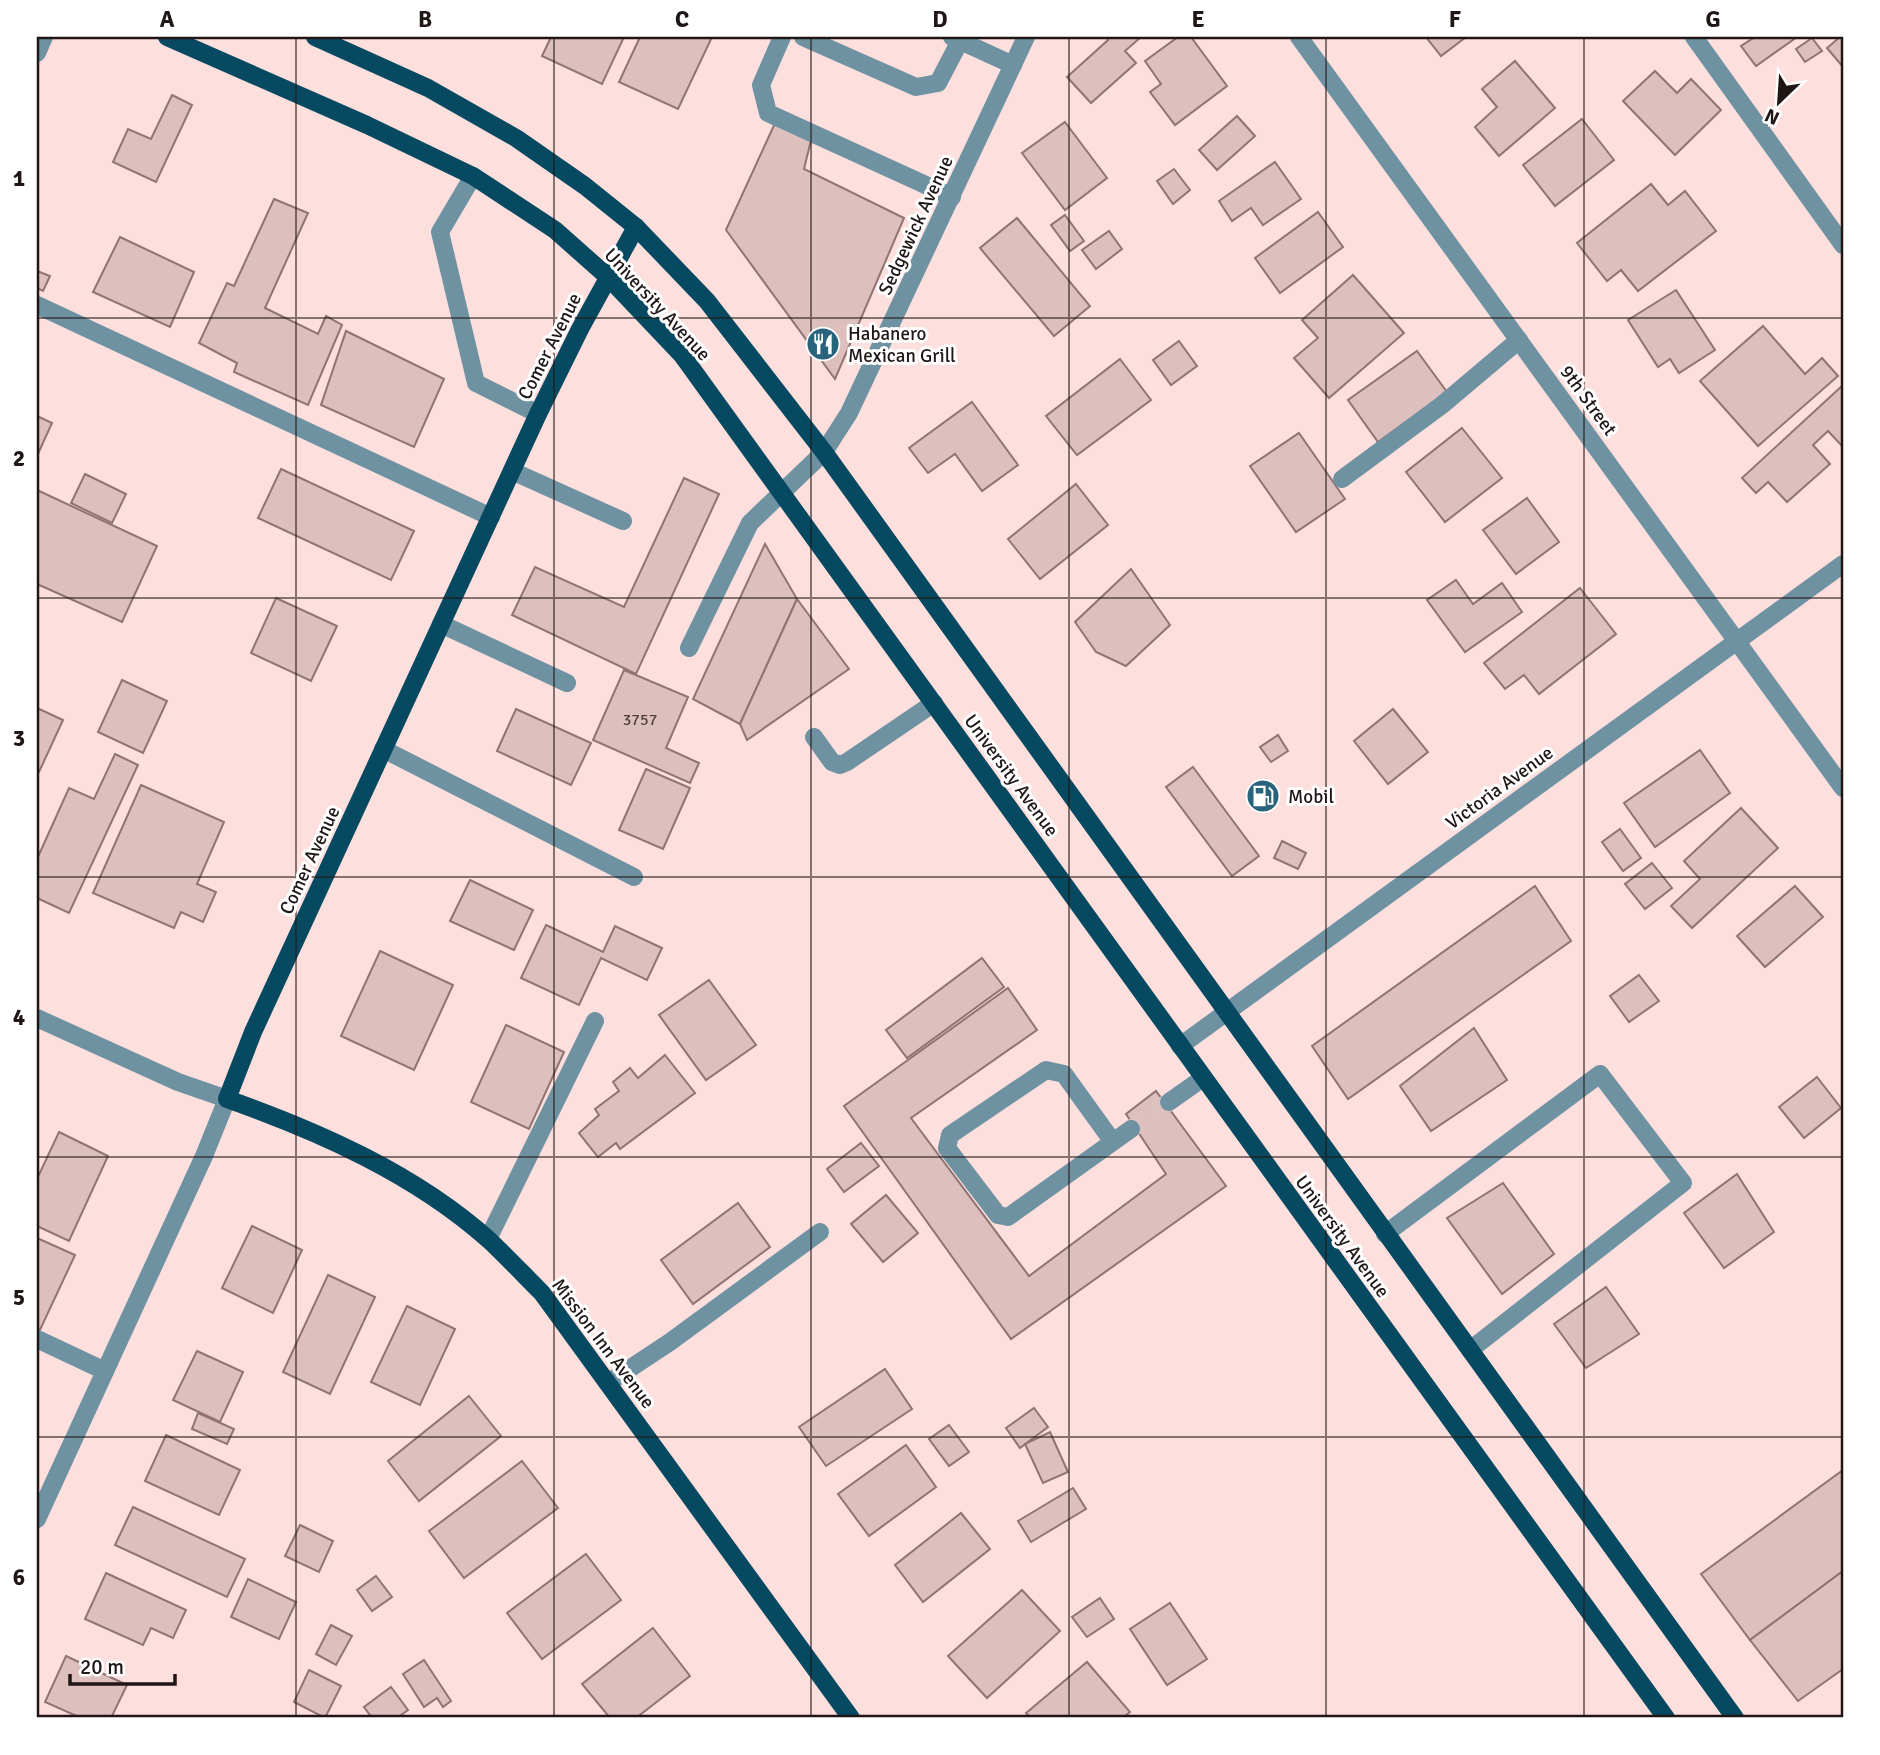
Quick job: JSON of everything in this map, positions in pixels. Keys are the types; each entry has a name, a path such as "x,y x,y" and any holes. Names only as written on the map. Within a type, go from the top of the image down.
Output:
{"main road":[{"name":"University Avenue","path":"167,37 367,125 473,176 555,230 608,277 682,355 1666,1718"},
{"name":"University Avenue","path":"315,37 335,41 428,88 516,138 584,186 635,227 707,301 824,452 1735,1718"},
{"name":"Comer Avenue","path":"227,1098 253,1032 538,414 579,329 635,227"},
{"name":"Mission Inn Avenue","path":"227,1098 274,1115 388,1168 488,1239 542,1293 851,1718"}],"street":[{"path":"37,53 44,37"},
{"path":"782,37 761,85 768,113 952,197"},
{"path":"803,37 916,87 938,83 956,39 1013,65"},
{"name":"Sedgewick Avenue","path":"689,648 750,523 824,452 849,413 1026,37"},
{"name":"9th Street","path":"1299,37 1843,788"},
{"path":"1694,37 1843,245"},
{"path":"473,176 440,232 476,383 538,414"},
{"path":"37,305 491,517"},
{"path":"1342,479 1442,405 1519,340"},
{"path":"512,471 623,521"},
{"name":"Victoria Avenue","path":"1180,1046 1843,564"},
{"path":"441,624 567,683"},
{"path":"814,737 832,762 840,765 934,703"},
{"path":"383,749 634,877"},
{"name":"Mission Inn Avenue","path":"37,1018 178,1082 227,1098"},
{"path":"488,1239 595,1021"},
{"path":"1113,1142 1064,1074 1046,1070 950,1135 947,1148 998,1215 1008,1217 1113,1142 1131,1129"},
{"path":"1385,1234 1600,1074 1683,1183 1469,1350"},
{"path":"1169,1102 1203,1078"},
{"name":"Comer Avenue","path":"37,1519 204,1156 227,1098"},
{"path":"608,1383 670,1342 820,1233"},
{"path":"37,1339 105,1370"}],"building":[{"path":"551,37 624,37 602,84 542,56"},
{"path":"640,37 712,37 678,109 619,82"},
{"path":"1106,37 1141,37 1125,51 1136,63 1091,103 1067,77 1108,40"},
{"path":"1178,37 1191,37 1227,86 1175,125 1150,92 1161,84 1145,61"},
{"path":"1426,37 1466,37 1441,56"},
{"path":"1755,37 1797,37 1756,66 1741,46"},
{"path":"1843,37 1843,67 1827,48"},
{"path":"1812,38 1822,51 1805,62 1796,49"},
{"path":"1515,61 1555,108 1499,156 1475,127 1497,107 1482,89"},
{"path":"1655,71 1677,93 1691,79 1721,110 1675,155 1623,101"},
{"path":"172,95 192,105 156,182 113,162 128,129 151,139"},
{"path":"1237,116 1255,136 1217,170 1199,150"},
{"path":"1582,119 1614,160 1555,206 1523,165"},
{"path":"776,121 812,136 804,169 904,218 835,379 726,230"},
{"path":"1065,122 1107,178 1065,210 1022,153"},
{"path":"1275,162 1301,199 1263,225 1251,208 1232,221 1219,201"},
{"path":"1174,169 1190,190 1173,204 1157,181"},
{"path":"1651,184 1668,205 1685,191 1716,231 1638,291 1621,270 1607,281 1577,243"},
{"path":"274,199 308,213 265,308 318,334 326,316 342,325 308,405 234,372 237,363 199,343 227,283 234,286"},
{"path":"1318,212 1343,247 1280,293 1255,258"},
{"path":"1065,215 1084,241 1070,251 1051,225"},
{"path":"1017,218 1090,306 1054,336 980,248"},
{"path":"1109,231 1122,249 1096,269 1082,250"},
{"path":"120,237 194,272 170,327 93,292"},
{"path":"37,271 50,276 43,291 37,288"},
{"path":"1353,275 1404,333 1329,398 1294,358 1318,338 1302,320"},
{"path":"1676,290 1715,350 1679,373 1670,359 1658,367 1628,320"},
{"path":"1763,326 1805,374 1822,358 1838,376 1758,446 1700,381"},
{"path":"346,331 444,379 414,447 321,405"},
{"path":"1179,341 1197,366 1171,385 1153,360"},
{"path":"1417,351 1447,392 1378,442 1348,400"},
{"path":"1120,359 1151,400 1077,455 1046,416"},
{"path":"1843,385 1843,447 1828,431 1813,445 1830,464 1787,502 1768,482 1756,493 1742,478"},
{"path":"972,402 1018,465 982,491 955,454 928,473 909,448"},
{"path":"37,416 52,423 37,456"},
{"path":"1462,428 1502,478 1445,522 1406,472"},
{"path":"1299,433 1345,499 1296,532 1250,466"},
{"path":"281,469 414,531 391,580 258,518"},
{"path":"85,474 126,494 112,523 71,503"},
{"path":"684,478 719,494 636,674 512,615 535,567 624,607"},
{"path":"1076,484 1108,525 1040,579 1008,539"},
{"path":"37,490 157,546 122,622 37,584"},
{"path":"1527,498 1559,542 1516,574 1483,530"},
{"path":"765,544 797,599 740,724 693,699"},
{"path":"1131,569 1170,625 1126,666 1096,652 1075,622"},
{"path":"1456,580 1473,604 1502,583 1522,612 1465,652 1427,600"},
{"path":"1580,588 1616,634 1539,694 1524,675 1505,689 1484,663"},
{"path":"276,598 337,626 311,681 251,653"},
{"path":"797,599 849,669 747,740 740,724"},
{"path":"624,670 688,697 666,748 699,763 690,783 593,740"},
{"path":"122,680 167,701 143,753 98,732"},
{"path":"37,708 63,720 39,772 37,771"},
{"path":"516,709 591,743 571,785 497,751"},
{"path":"1393,709 1428,752 1388,784 1354,741"},
{"path":"1278,735 1288,751 1271,762 1260,747"},
{"path":"1700,750 1730,793 1655,847 1624,803"},
{"path":"115,754 138,765 69,913 37,898 37,859 69,788 94,799"},
{"path":"1193,767 1259,856 1232,876 1166,787"},
{"path":"646,769 690,788 663,849 619,830"},
{"path":"141,785 224,822 197,884 216,892 203,922 181,912 174,928 93,893"},
{"path":"1741,808 1778,848 1692,928 1671,906 1700,879 1684,861"},
{"path":"1620,829 1641,858 1623,871 1602,842"},
{"path":"1282,841 1306,853 1298,869 1274,858"},
{"path":"1652,863 1672,888 1645,909 1625,884"},
{"path":"470,880 533,910 514,950 450,921"},
{"path":"1535,886 1571,941 1348,1099 1312,1046"},
{"path":"1795,886 1823,917 1765,967 1737,936"},
{"path":"546,925 603,952 615,926 662,948 647,980 601,958 579,1005 521,978"},
{"path":"380,951 453,985 414,1070 341,1036"},
{"path":"982,958 1004,987 907,1058 886,1030"},
{"path":"1639,975 1659,1001 1629,1022 1610,996"},
{"path":"709,980 756,1045 706,1080 659,1015"},
{"path":"1008,988 1037,1030 911,1118 1029,1276 1166,1174 1126,1114 1156,1091 1226,1186 1011,1339 844,1106"},
{"path":"506,1025 564,1052 529,1129 471,1102"},
{"path":"1474,1028 1507,1080 1431,1131 1400,1086"},
{"path":"665,1055 695,1093 620,1149 616,1143 598,1157 579,1133 599,1115 595,1109 619,1091 613,1082 630,1068 638,1078"},
{"path":"1817,1077 1841,1108 1804,1138 1779,1107"},
{"path":"59,1132 108,1156 69,1241 37,1226 37,1179"},
{"path":"861,1143 879,1166 844,1192 827,1169"},
{"path":"1737,1174 1774,1232 1724,1268 1684,1213"},
{"path":"1503,1183 1554,1254 1502,1294 1447,1218"},
{"path":"886,1195 918,1233 883,1262 851,1224"},
{"path":"738,1203 770,1247 693,1304 661,1260"},
{"path":"252,1226 302,1250 273,1313 222,1288"},
{"path":"37,1238 75,1255 39,1332 37,1331"},
{"path":"328,1275 375,1297 330,1394 283,1372"},
{"path":"1606,1287 1639,1334 1586,1368 1554,1324"},
{"path":"407,1306 455,1329 420,1405 371,1382"},
{"path":"197,1351 243,1372 220,1422 173,1400"},
{"path":"885,1369 912,1409 826,1466 799,1427"},
{"path":"469,1396 501,1436 419,1501 388,1461"},
{"path":"1034,1408 1048,1427 1020,1448 1006,1428"},
{"path":"198,1413 234,1429 227,1444 192,1429"},
{"path":"949,1425 969,1452 949,1466 929,1439"},
{"path":"1050,1432 1068,1472 1043,1483 1025,1444"},
{"path":"166,1435 240,1470 219,1515 145,1481"},
{"path":"906,1445 936,1487 869,1536 838,1494"},
{"path":"522,1461 558,1508 464,1578 429,1531"},
{"path":"1843,1470 1843,1571 1750,1640 1701,1574"},
{"path":"1073,1488 1086,1509 1031,1542 1018,1521"},
{"path":"133,1507 245,1559 227,1597 115,1545"},
{"path":"961,1513 990,1549 923,1602 895,1565"},
{"path":"300,1525 333,1541 319,1572 285,1556"},
{"path":"586,1554 621,1600 542,1659 507,1613"},
{"path":"1843,1571 1843,1669 1798,1701 1750,1640"},
{"path":"106,1573 186,1610 173,1638 151,1628 143,1645 85,1619"},
{"path":"376,1576 392,1597 372,1611 357,1590"},
{"path":"248,1579 296,1602 279,1639 231,1617"},
{"path":"1022,1590 1060,1631 987,1698 948,1656"},
{"path":"1100,1598 1114,1619 1087,1637 1072,1617"},
{"path":"1170,1603 1207,1659 1167,1685 1130,1629"},
{"path":"331,1625 352,1636 336,1665 316,1654"},
{"path":"653,1628 690,1676 636,1718 610,1718 582,1684"},
{"path":"66,1656 127,1685 111,1718 81,1718 45,1702"},
{"path":"424,1660 451,1701 443,1707 437,1698 424,1707 403,1674"},
{"path":"1087,1662 1130,1712 1122,1718 1031,1718 1026,1713"},
{"path":"309,1670 341,1686 325,1718 294,1702"},
{"path":"391,1687 408,1710 397,1718 372,1718 364,1707"}],"tunnel":[{"path":"1131,1129 1169,1102"}],"place":[{"name":"Habanero Mexican Grill","path":"823,344"},
{"name":"Mobil","path":"1263,796"}]}
